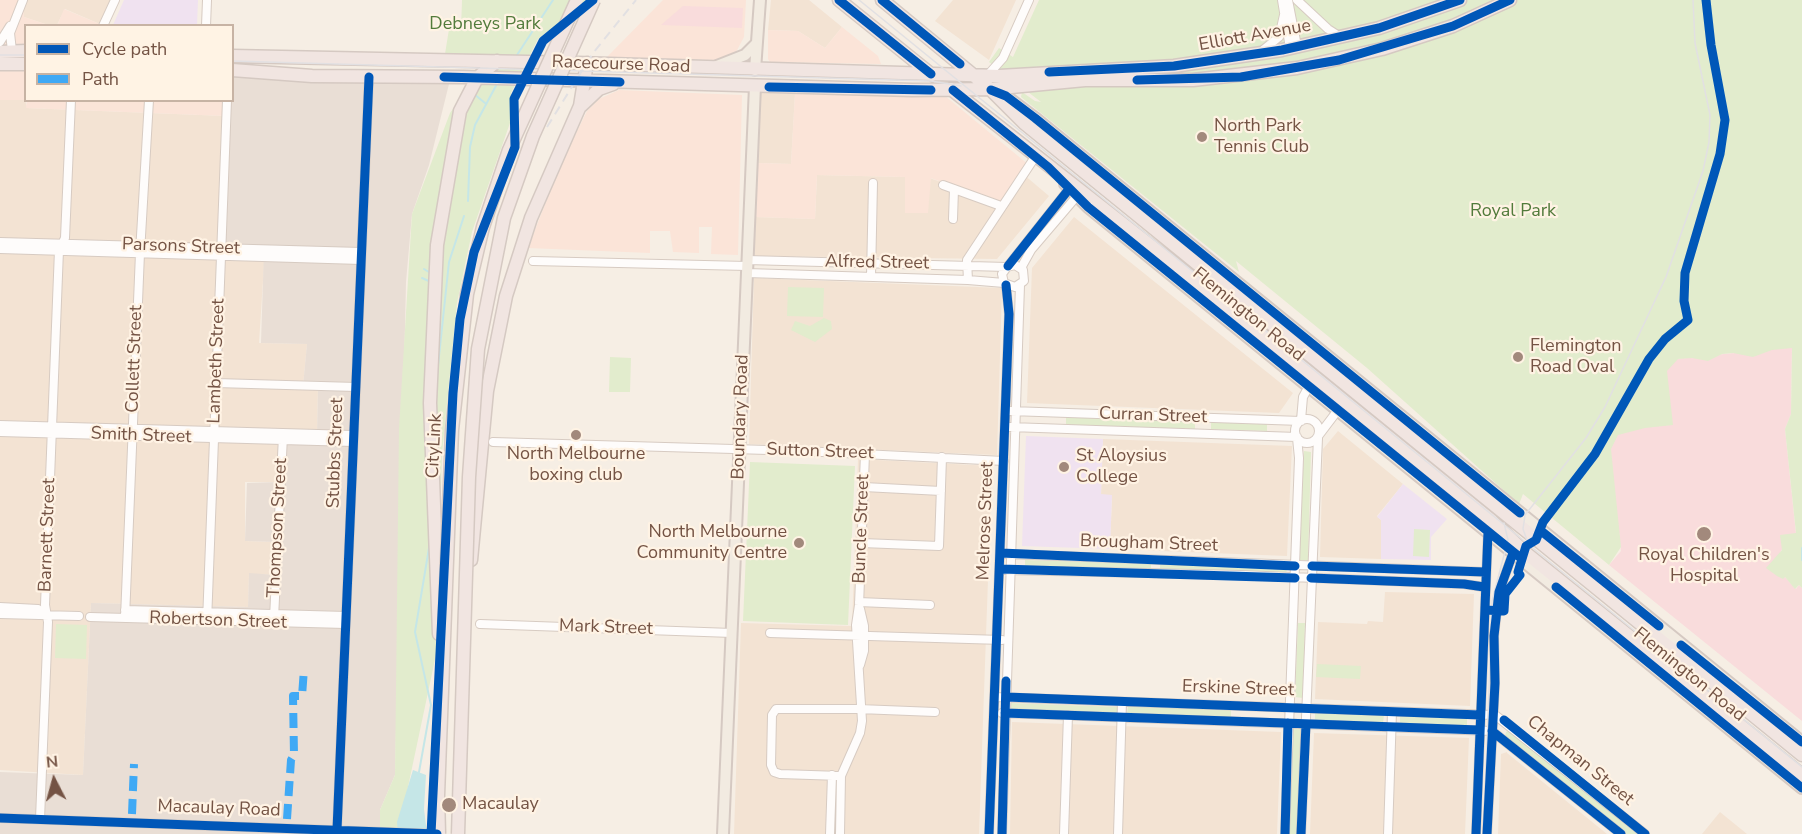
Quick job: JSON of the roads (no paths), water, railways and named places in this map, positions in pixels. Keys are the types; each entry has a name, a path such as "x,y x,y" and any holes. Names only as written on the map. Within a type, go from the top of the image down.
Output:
{"highway":[{"name":"CityLink","path":"438,834 455,387 467,294 483,227 509,150 577,0"},
{"name":"CityLink","path":"458,834 474,390 489,284 504,218 533,135 594,0"},
{"name":"Flemington Road","path":"882,0 986,83 1024,123 1360,396 1674,645 1704,675 1802,755"},
{"name":"Elliott Avenue","path":"986,83 1127,70 1294,48 1411,20 1461,0"},
{"name":"Elliott Avenue","path":"986,83 1209,79 1297,68 1382,49 1453,26 1510,0"},
{"name":"Flemington Road","path":"842,1 1035,157 1088,194 1203,293 1311,381 1352,407 1487,517 1514,548 1732,724 1802,775"},
{"path":"1294,48 1297,68"},
{"path":"6,51 24,51"},
{"name":"Racecourse Road","path":"234,56 587,63 708,69 931,74 986,83"},
{"name":"Stubbs Street","path":"369,77 372,58"},
{"path":"442,691 434,523 431,343 436,245 462,96 497,61"},
{"path":"464,631 482,438 497,334 521,244 579,109 587,63"},
{"path":"0,64 24,64"},
{"name":"Racecourse Road","path":"234,70 369,77 953,90 986,83"},
{"name":"Boundary Road","path":"755,70 755,86"},
{"path":"444,77 455,83 462,96"},
{"path":"579,109 599,89 620,82"},
{"path":"1311,381 1318,362"},
{"path":"1352,407 1360,396"},
{"path":"1506,513 1514,528 1514,548"},
{"path":"1659,664 1674,645"}],"main road":[{"name":"Boundary Road","path":"755,70 760,0"},
{"path":"708,69 736,59 757,43"},
{"name":"Flemington Road","path":"986,83 1035,118 1345,370 1674,645 1702,662 1802,742"},
{"name":"Boundary Road","path":"723,834 755,86"},
{"name":"Flemington Road","path":"1048,167 1073,192 1203,293"},
{"path":"1318,362 1345,370 1355,382 1360,396"},
{"name":"Flemington Road","path":"1311,381 1338,410 1488,532 1514,548"},
{"path":"1487,517 1488,532"},
{"path":"1702,662 1704,675"},
{"name":"Flemington Road","path":"1732,724 1802,788"}],"street":[{"path":"6,51 13,23 23,0"},
{"path":"104,24 115,0"},
{"path":"206,24 207,0"},
{"path":"986,83 1014,36 1029,0"},
{"path":"1281,0 1290,43 1294,48"},
{"path":"1288,0 1296,41 1294,48"},
{"path":"1297,0 1328,30 1344,37"},
{"path":"1235,57 1259,52 1274,43 1282,30 1284,15"},
{"path":"0,42 13,23"},
{"name":"Stubbs Street","path":"337,830 369,77"},
{"name":"Barnett Street","path":"40,819 48,622 45,615 52,430 71,102"},
{"name":"Collett Street","path":"125,614 149,102"},
{"name":"Lambeth Street","path":"207,622 226,102"},
{"path":"968,280 968,260 1035,157"},
{"path":"871,277 873,183"},
{"path":"943,185 1001,206"},
{"path":"953,219 954,189"},
{"path":"1020,268 1024,278 1020,285 1015,287 1005,284 1002,274 1073,192"},
{"path":"1020,268 1038,235"},
{"name":"Parsons Street","path":"0,242 61,247 361,256"},
{"name":"Parsons Street","path":"0,249 61,247"},
{"name":"Alfred Street","path":"533,261 747,266 871,263 1008,267"},
{"name":"Alfred Street","path":"747,266 871,277 968,280 1005,284"},
{"path":"1008,267 1020,268"},
{"name":"Melrose Street","path":"1005,284 1014,314"},
{"name":"Melrose Street","path":"1002,834 1007,640 1005,554 1009,427 1014,314 1020,285"},
{"path":"1301,421 1303,397 1311,381"},
{"path":"216,383 356,387"},
{"path":"1297,438 1307,444 1318,437 1338,410"},
{"name":"Curran Street","path":"1010,411 1301,421"},
{"path":"1285,834 1299,458 1295,427 1307,419 1315,422 1319,427 1301,834"},
{"name":"Smith Street","path":"0,425 52,430"},
{"name":"Melrose Street","path":"1007,509 1004,461 1009,427"},
{"name":"Curran Street","path":"1009,427 1297,438"},
{"name":"Smith Street","path":"0,432 52,430 353,439"},
{"name":"Thompson Street","path":"274,618 283,437"},
{"name":"Sutton Street","path":"493,442 865,454 1004,461"},
{"name":"Buncle Street","path":"840,834 841,776 860,733 862,721 859,709 859,603 865,454"},
{"path":"862,543 939,546 942,458"},
{"path":"864,488 941,491"},
{"path":"1476,834 1484,587 1488,532"},
{"path":"1487,834 1498,598 1514,548"},
{"name":"Brougham Street","path":"1005,554 1485,572"},
{"path":"1155,561 1155,573"},
{"path":"1326,567 1326,579"},
{"name":"Melrose Street","path":"989,834 998,640 1005,570"},
{"name":"Brougham Street","path":"1005,570 1311,578 1448,583 1484,587"},
{"path":"1448,572 1448,583"},
{"path":"859,603 930,605"},
{"path":"0,608 38,609 45,615"},
{"name":"Robertson Street","path":"90,617 207,612 274,618 346,620"},
{"path":"0,614 79,616"},
{"name":"Robertson Street","path":"125,614 207,622 274,618"},
{"path":"1292,618 1309,619"},
{"name":"Mark Street","path":"480,624 732,633"},
{"path":"770,633 1007,640"},
{"name":"Erskine Street","path":"995,697 1494,715"},
{"path":"1118,834 1122,702"},
{"path":"1236,705 1236,721"},
{"path":"841,776 774,772 771,765 772,715 776,710 859,709 935,712"},
{"path":"1388,834 1392,711"},
{"name":"Erskine Street","path":"994,712 1492,731"},
{"name":"Chapman Street","path":"1494,715 1500,717 1645,834"},
{"path":"1064,834 1068,716"},
{"name":"Chapman Street","path":"1492,731 1621,834"},
{"path":"991,759 1004,759"},
{"path":"830,834 832,775"},
{"path":"1573,795 1582,783"},
{"path":"990,796 1003,796"},
{"name":"Macaulay Road","path":"0,818 438,834"},
{"path":"201,825 201,834"}],"water":[{"path":"413,770 426,775 424,809 427,834 398,834 397,822"}],"waterway":[{"path":"515,58 553,0"},
{"path":"468,201 470,147 475,125 498,82"},
{"path":"474,94 485,103"},
{"path":"437,375 449,262 464,216"},
{"path":"424,269 432,274"},
{"path":"422,278 431,282"},
{"path":"419,772 431,705 415,632 430,542"},
{"path":"1802,548 1802,560"}],"tram line":[{"path":"859,0 1802,767"},
{"path":"1528,543 1523,529 1525,515 1586,438 1605,407 1666,277 1703,171 1709,142 1710,115 1695,43 1693,0"},
{"path":"0,55 24,55"},
{"path":"234,61 931,81 961,86"},
{"path":"1484,834 1492,601 1508,540 1504,523"}],"railway":[{"path":"547,127 593,53 636,0"}],"place":[{"name":"North Park Tennis Club","path":"1202,137"},
{"name":"Flemington Road Oval","path":"1518,357"},
{"name":"North Melbourne boxing club","path":"576,435"},
{"name":"St Aloysius College","path":"1064,467"},
{"name":"Royal Children's Hospital","path":"1704,534"},
{"name":"North Melbourne Community Centre","path":"799,543"},
{"name":"Macaulay","path":"449,805"}],"park label":[{"name":"Debneys Park","path":"485,25"},
{"name":"Royal Park","path":"1513,212"}]}
